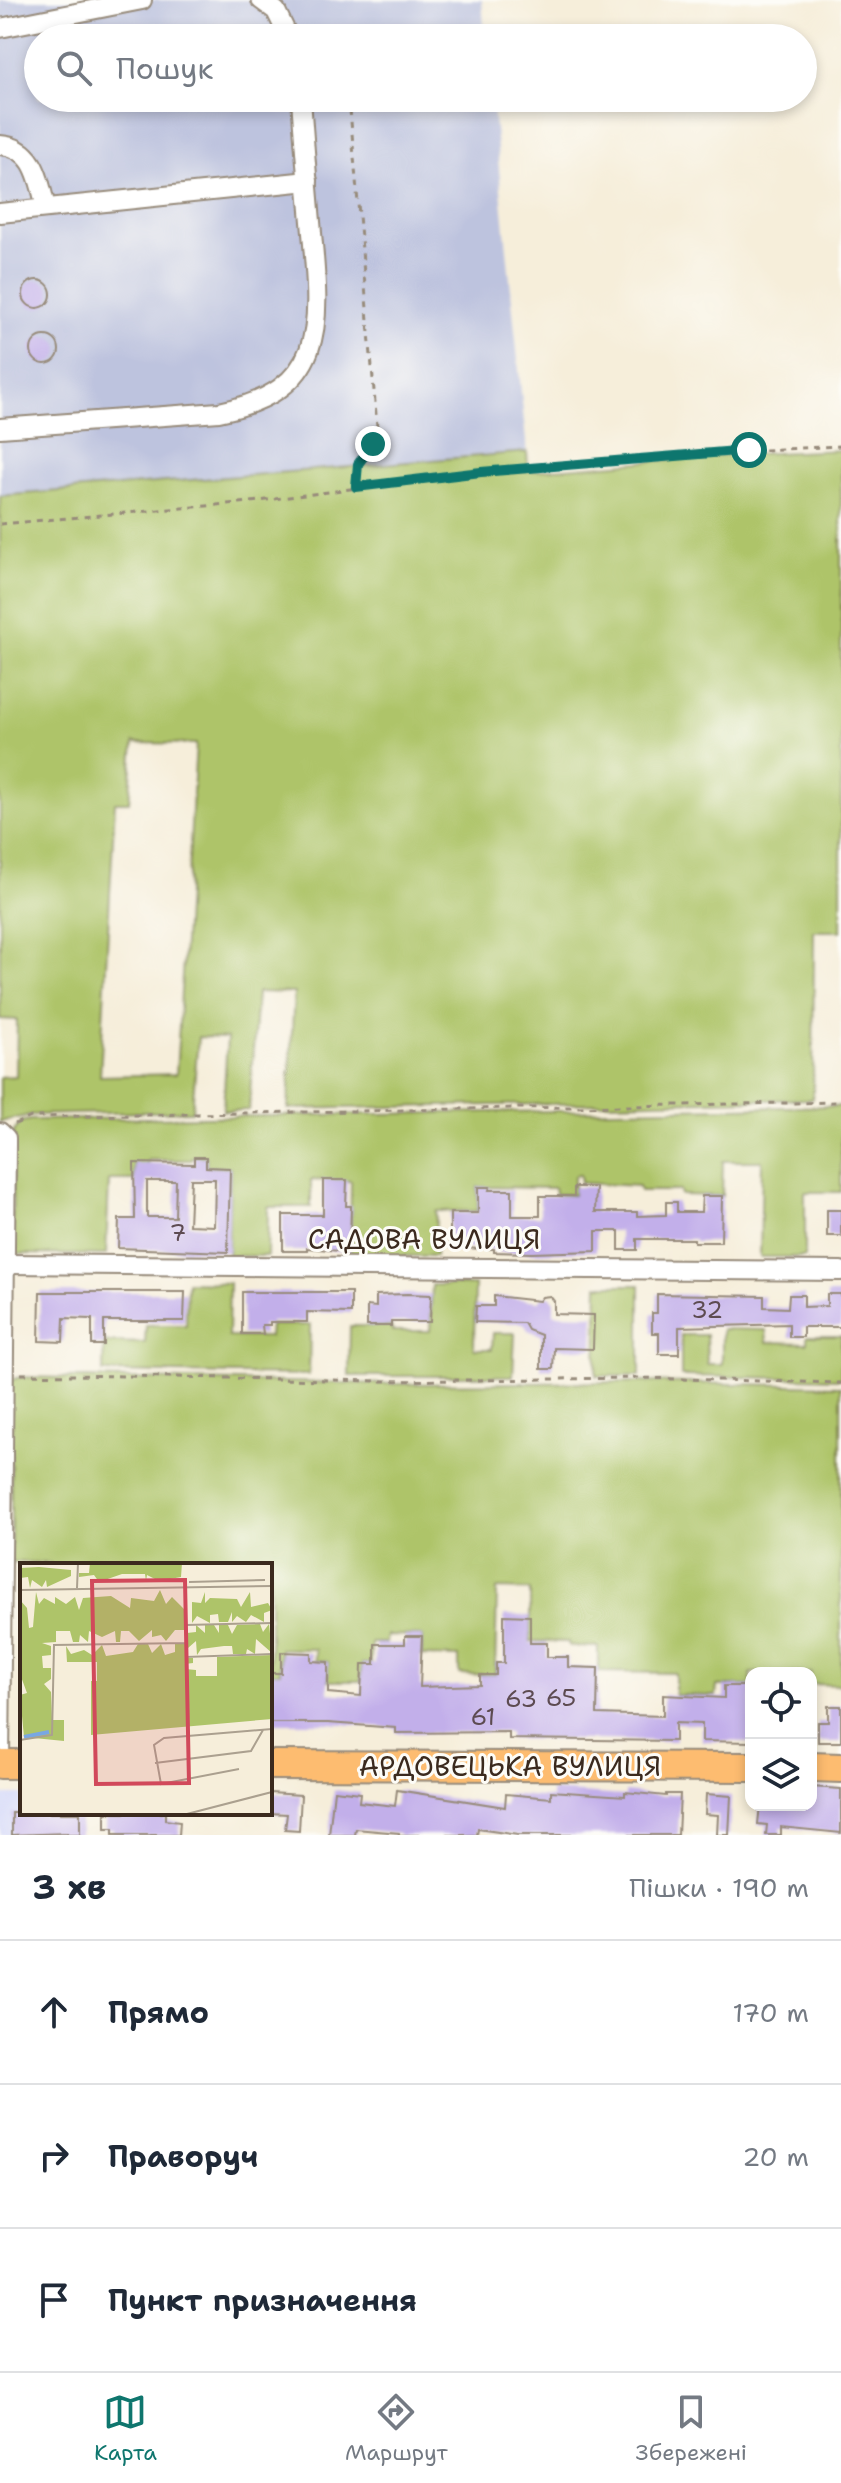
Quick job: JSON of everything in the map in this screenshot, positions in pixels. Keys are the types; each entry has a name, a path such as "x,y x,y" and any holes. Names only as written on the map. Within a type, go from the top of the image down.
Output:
{"highway":[{"name":"АРДОВЕЦЬКА ВУЛИЦЯ","path":"272,1765 745,1767"},
{"path":"817,1767 841,1768"}],"street":[{"path":"0,28 142,0"},
{"path":"261,0 276,11 282,24"},
{"path":"0,428 219,412 241,407 278,389 304,363 317,323 318,302 302,112"},
{"path":"0,145 22,150 31,161 38,174 46,208"},
{"path":"0,213 308,181"},
{"path":"0,1764 1,1427 6,1264 6,1144 2,1133"},
{"name":"САДОВА ВУЛИЦЯ","path":"6,1264 841,1271"}],"path":[{"path":"350,112 377,426 373,444 358,464 356,487"},
{"path":"0,524 251,502 528,468 841,446"},
{"path":"2,1133 31,1117 841,1102"},
{"path":"3,1374 381,1381 638,1378 841,1383"}],"shaded area":[{"path":"0,0 482,0 484,24 24,24 24,112 493,112 527,452 0,496"},
{"path":"0,1795 20,1795 20,1815 39,1815 39,1835 0,1835"}],"green space":[{"path":"841,450 841,931 814,931 813,1099 288,1109 294,993 257,992 249,1110 223,1111 227,1038 198,1037 192,1111 30,1115 0,1122 0,1077 16,1076 17,1020 0,1019 0,496 527,452 528,468 481,472 481,475 727,455","holes":["134,743 196,744 176,1074 100,1076 115,802 129,802"]},
{"path":"841,1106 841,1192 805,1192 805,1257 760,1257 762,1161 723,1161 722,1196 681,1195 680,1191 640,1191 639,1186 581,1183 580,1175 574,1176 574,1195 555,1194 554,1188 478,1187 478,1211 436,1211 435,1256 350,1256 351,1181 311,1180 311,1207 268,1207 267,1256 228,1256 230,1168 206,1167 206,1157 148,1160 147,1164 134,1164 134,1180 109,1180 106,1255 12,1254 13,1133 21,1122 30,1120"},
{"path":"187,1282 229,1283 228,1337 269,1337 270,1325 310,1325 309,1375 103,1372 104,1342 145,1343 146,1325 186,1325"},
{"path":"432,1285 475,1285 474,1349 492,1349 493,1333 515,1333 513,1376 349,1376 350,1326 391,1326 392,1331 430,1331"},
{"path":"598,1285 640,1285 640,1376 596,1376"},
{"path":"722,1329 766,1330 767,1342 807,1343 807,1336 841,1336 841,1379 681,1376 681,1335 706,1335 707,1364 722,1364"},
{"path":"20,1377 395,1384 640,1382 841,1386 841,1685 817,1684 817,1667 745,1667 745,1686 717,1686 716,1696 675,1695 675,1673 598,1672 598,1647 530,1641 530,1590 497,1589 495,1675 459,1674 459,1657 422,1656 422,1636 387,1635 386,1643 371,1643 371,1664 362,1664 361,1681 328,1681 328,1662 315,1661 315,1649 280,1649 280,1673 272,1673 272,1563 11,1562 11,1380"}],"building":[{"path":"37,280 47,284 51,294 47,304 37,308 27,304 23,294 27,284"},
{"path":"45,336 55,340 59,350 55,360 45,364 35,360 31,350 35,340"},
{"path":"194,1157 206,1157 206,1167 230,1168 228,1252 118,1248 119,1219 135,1219 134,1163 194,1164","holes":["191,1179 215,1179 214,1226 189,1225","147,1181 176,1181 175,1217 147,1217"]},
{"path":"323,1180 347,1180 346,1206 351,1206 350,1252 307,1248 307,1251 283,1251 283,1215 323,1215"},
{"path":"478,1187 512,1190 512,1216 540,1216 540,1196 574,1196 574,1187 596,1187 595,1212 637,1212 637,1216 666,1215 666,1202 677,1202 677,1212 701,1212 702,1196 722,1196 721,1242 637,1239 637,1250 619,1250 619,1231 596,1231 596,1251 532,1253 450,1248 450,1213 478,1213"},
{"path":"827,1210 841,1210 841,1236 827,1236"},
{"path":"40,1292 185,1292 184,1321 104,1321 104,1345 92,1345 92,1319 64,1318 63,1342 39,1341"},
{"path":"242,1292 351,1292 351,1313 307,1312 307,1322 270,1322 270,1325 262,1325 263,1334 242,1334"},
{"path":"657,1294 764,1296 764,1307 788,1308 789,1295 804,1295 804,1307 827,1306 827,1294 841,1294 841,1327 803,1327 803,1337 789,1337 789,1324 679,1327 679,1354 659,1354 659,1333 652,1333 652,1313 657,1313"},
{"path":"376,1295 431,1295 430,1322 391,1322 391,1326 367,1326 367,1306 376,1307"},
{"path":"494,1296 539,1301 542,1297 550,1296 554,1301 554,1314 594,1315 593,1349 554,1348 553,1369 541,1369 541,1335 528,1330 524,1323 475,1322 476,1306 494,1306"},
{"path":"504,1615 530,1616 530,1643 547,1643 547,1657 568,1657 568,1667 598,1668 597,1714 663,1716 663,1695 724,1698 724,1686 745,1686 745,1742 702,1741 702,1724 675,1723 675,1741 509,1739 509,1732 396,1733 396,1728 272,1723 272,1673 281,1673 281,1652 311,1653 311,1661 328,1662 328,1693 361,1696 362,1664 375,1664 375,1644 405,1644 405,1636 422,1636 420,1687 480,1685 480,1675 496,1675 496,1663 504,1663"},
{"path":"828,1706 841,1706 841,1742 818,1742 818,1722 828,1722"},
{"path":"817,1787 841,1789 841,1833 781,1827 781,1835 766,1835 767,1825 758,1824 759,1811 817,1811"},
{"path":"334,1790 360,1793 359,1802 395,1806 397,1790 505,1807 506,1794 551,1798 551,1791 625,1796 625,1792 666,1796 680,1794 678,1835 518,1835 478,1829 477,1835 399,1835 356,1829 355,1835 329,1835"},
{"path":"272,1793 301,1795 299,1831 285,1830 287,1814 272,1813"},
{"path":"706,1794 731,1796 729,1835 717,1835 718,1815 705,1814"},
{"path":"12,1813 80,1815 80,1835 12,1835"},
{"path":"105,1815 165,1815 165,1820 180,1822 179,1835 113,1835 113,1829 105,1829"}],"route":[{"path":"373,444 358,464 356,487 481,472 749,450"}]}
